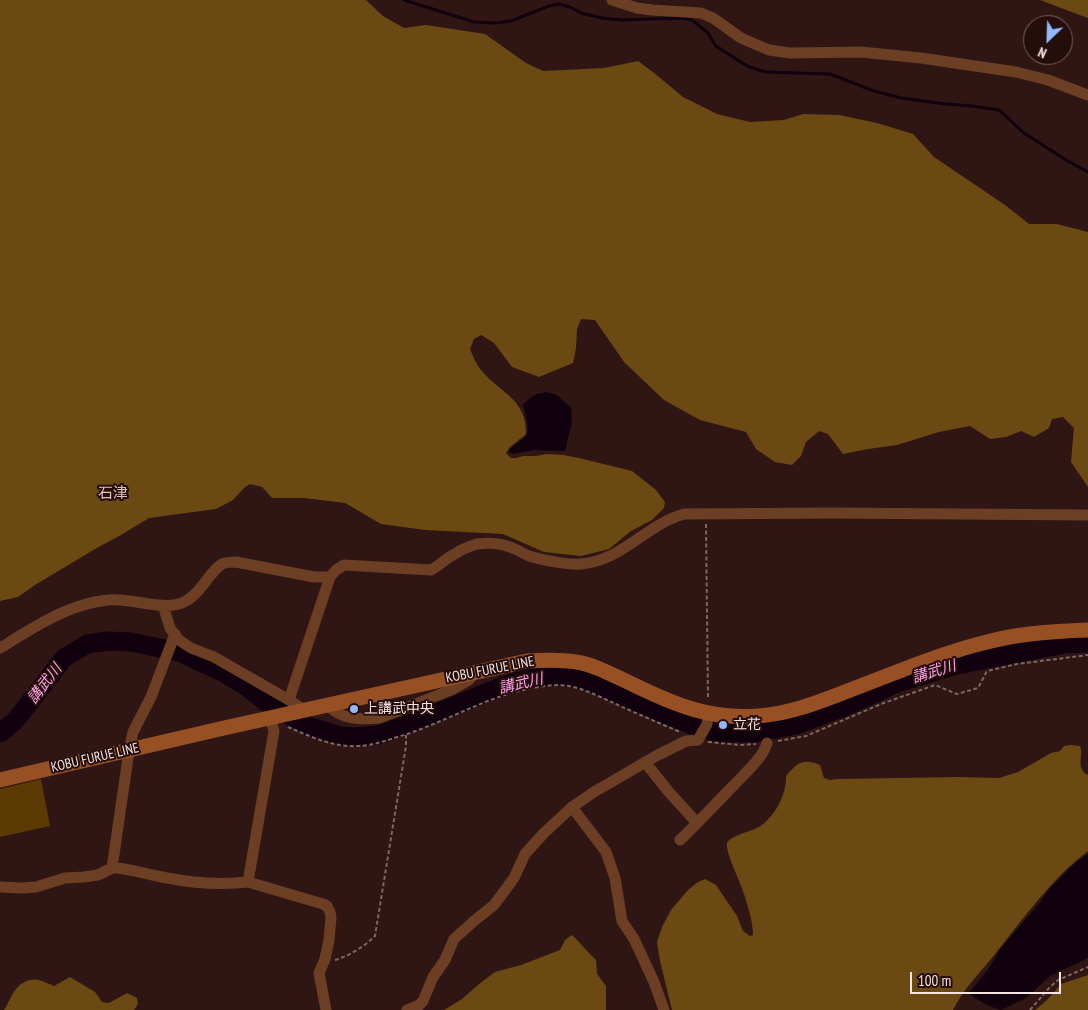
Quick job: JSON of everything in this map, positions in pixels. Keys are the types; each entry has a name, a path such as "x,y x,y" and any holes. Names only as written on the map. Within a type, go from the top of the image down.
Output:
{"main road":[{"name":"KOBU FURUE LINE","path":"0,780 274,717 297,707 328,705 527,661 576,662 600,669 707,719 771,715 808,706 917,664 991,640 1088,630"}],"street":[{"path":"612,0 644,10 701,13 713,18 741,38 769,50 790,53 861,52 921,58 1016,72 1048,80 1088,95"},
{"path":"174,639 214,657 297,707 330,577 344,565 431,570 453,554 478,544 501,544 517,549 527,555 556,562 580,564 612,556 670,518 684,514 1088,515"},
{"path":"0,648 46,620 89,603 111,599 163,605 182,603 190,599 222,563 236,562 314,577 330,577"},
{"path":"112,868 133,732 151,697 174,639 163,605"},
{"path":"328,705 337,713 347,717 380,718 452,690 469,680 475,672"},
{"path":"248,882 274,731 274,717"},
{"path":"407,1010 419,1005 423,1001 433,977 445,960 454,939 494,905 514,878 525,854 572,807 656,756 686,741 700,738 707,719"},
{"path":"680,840 752,766 764,751 767,743"},
{"path":"645,762 668,792 697,824"},
{"path":"572,807 606,852 615,878 622,921 634,938 654,982 664,1010"},
{"path":"0,887 36,888 65,878 84,877 112,868 126,869 184,881 209,883 248,882 327,906 330,912 328,940 325,959 319,973 326,1010"}],"path":[{"path":"706,513 707,719"},
{"path":"274,717 287,726 318,739 348,746 365,746 406,735 498,698 527,689 561,685 588,692 713,743 741,745 767,743 806,736 881,704 935,685 957,694 978,688 987,671 1017,664 1088,655"},
{"path":"325,959 333,960 340,958 356,950 375,936 406,746 406,735"},
{"path":"1030,1010 1050,986 1058,980 1088,967"}],"shaded area":[{"path":"0,0 366,0 383,16 404,28 426,25 485,34 526,63 543,71 604,68 638,61 683,97 717,114 750,122 784,120 803,114 839,115 877,123 913,134 934,157 1005,205 1029,224 1057,224 1088,232 1088,487 1071,462 1074,428 1063,417 1052,419 1049,428 1034,437 1021,431 1006,437 990,439 970,426 939,432 897,445 843,454 828,434 819,431 806,442 801,456 792,465 775,462 756,449 746,432 700,420 664,400 624,362 595,320 581,319 577,329 573,363 539,377 512,367 494,343 481,335 474,339 470,349 481,370 511,397 522,412 526,434 510,447 506,453 511,458 546,454 563,455 632,471 656,490 665,502 664,508 652,520 631,531 609,549 581,556 544,552 503,534 425,530 381,524 345,503 304,498 272,498 262,487 250,484 233,500 216,509 149,518 18,597 0,601"},
{"path":"1040,0 1088,0 1088,18 1085,17"},
{"path":"546,392 557,395 571,408 572,422 565,451 534,450 514,454 509,452 510,449 525,438 527,433 528,425 523,404 534,395"},
{"path":"1064,746 1080,746 1082,769 1088,775 1088,851 1062,874 1038,900 967,988 953,1010 672,1010 657,942 662,927 671,910 688,890 705,879 716,885 737,916 743,931 750,936 753,935 749,909 728,853 727,843 736,836 757,828 769,819 782,798 786,776 797,765 809,762 820,765 824,778 830,780 999,778 1018,772 1051,753 1060,751"},
{"path":"41,779 50,826 0,837 0,789"},
{"path":"1088,854 1088,958 1050,976 1026,998 1001,1010 984,1003 969,993 989,968 1001,948 1050,888 1075,863"},
{"path":"572,935 596,960 597,974 606,986 606,1010 444,1010 462,999 495,972 521,965 560,950 565,940"},
{"path":"1088,975 1088,1010 1035,1010 1061,984"},
{"path":"70,977 95,992 102,1002 109,1003 127,993 137,998 138,1004 134,1010 4,1010 17,988 25,982 36,980 54,986"}],"waterway":[{"path":"404,0 474,22 495,23 511,21 559,4 581,13 601,18 621,20 681,18 692,20 707,32 716,46 747,66 765,72 830,74 874,91 901,98 999,110 1024,133 1088,172"},
{"name":"講武川","path":"0,733 15,721 64,658 87,644 108,641 131,642 179,652 224,673 247,687 266,702 308,726 341,736 355,737 378,735 508,684 531,678 563,676 590,682 694,726 718,733 754,733 796,725 849,705 897,683 957,665 1065,644 1088,643"}],"place":[{"name":"上講武中央","path":"354,709"},
{"name":"立花","path":"723,725"}],"district":[{"name":"石津","path":"113,494"}]}
